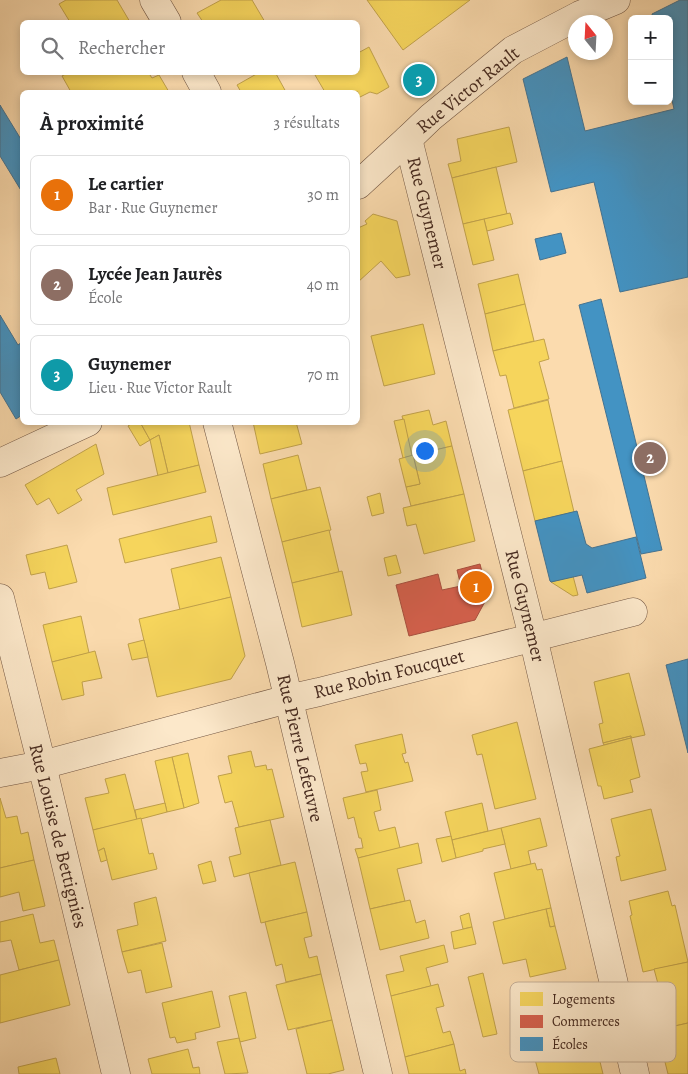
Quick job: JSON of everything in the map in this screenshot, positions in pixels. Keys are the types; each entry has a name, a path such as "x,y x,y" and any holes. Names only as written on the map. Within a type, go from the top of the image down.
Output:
{"street":[{"path":"154,0 166,20"},
{"name":"Rue Victor Rault","path":"360,183 431,117 513,50 580,15 616,0"},
{"path":"198,75 206,90"},
{"name":"Rue Guynemer","path":"408,139 533,637 614,982"},
{"path":"0,463 82,425"},
{"name":"Rue Pierre Lefeuvre","path":"218,425 288,699 378,1074"},
{"name":"Rue Louise de Bettignies","path":"0,598 116,1074"},
{"name":"Rue Robin Foucquet","path":"0,773 42,766 288,699 633,612"}],"building: Logements":[{"path":"66,0 117,0 129,20 69,20 59,4"},
{"path":"221,0 252,0 264,20 202,20 197,13"},
{"path":"367,0 470,0 403,50"},
{"path":"369,47 389,87 377,94 370,92 360,97 360,90 324,90 315,75 360,75 360,52"},
{"path":"421,71 428,78 416,89 410,81"},
{"path":"150,75 152,78 159,75 168,90 70,90 62,76"},
{"path":"255,75 277,75 285,90 240,90 237,85"},
{"path":"509,127 517,162 452,178 448,164 461,161 457,139"},
{"path":"496,167 507,214 463,224 452,178"},
{"path":"510,213 513,224 487,231 484,219"},
{"path":"373,214 397,221 410,275 396,278 381,261 360,280 360,227 367,224 365,221"},
{"path":"484,219 494,260 473,265 463,224"},
{"path":"518,274 525,304 485,314 478,284"},
{"path":"525,304 534,341 493,351 485,314"},
{"path":"423,324 435,374 384,386 371,336"},
{"path":"544,339 549,359 539,362 549,399 514,408 506,375 500,376 493,351"},
{"path":"548,400 562,461 523,471 508,410"},
{"path":"429,410 433,425 446,421 452,446 412,456 402,416"},
{"path":"404,419 412,456 403,458 394,421"},
{"path":"142,425 150,440 140,446 128,426"},
{"path":"142,425 190,425 199,465 168,473 159,435 150,440"},
{"path":"254,425 297,425 302,444 260,454"},
{"path":"159,435 168,473 158,476 150,440"},
{"path":"96,444 104,474 76,490 82,500 58,514 49,498 37,505 25,485"},
{"path":"452,446 464,494 411,506 406,487 420,484 413,455"},
{"path":"298,455 307,490 271,499 263,464"},
{"path":"413,455 420,484 406,487 399,459"},
{"path":"562,461 574,512 535,521 523,471"},
{"path":"199,465 206,492 113,515 107,488"},
{"path":"320,487 331,530 282,542 271,499"},
{"path":"380,493 384,513 372,516 367,497"},
{"path":"464,494 475,541 424,554 416,524 407,526 403,508"},
{"path":"211,516 217,542 125,563 119,539"},
{"path":"329,530 339,572 292,583 282,542"},
{"path":"67,545 77,582 49,589 45,572 31,575 26,555"},
{"path":"396,555 401,573 388,576 384,558"},
{"path":"221,557 231,597 180,610 171,569"},
{"path":"342,571 352,615 302,627 292,583"},
{"path":"573,576 578,595 573,596 551,582"},
{"path":"231,597 245,656 231,679 157,697 139,619"},
{"path":"81,616 89,653 52,662 43,625"},
{"path":"144,640 148,657 132,660 128,644"},
{"path":"95,651 102,678 82,682 84,695 62,700 52,662"},
{"path":"629,673 645,735 631,738 631,736 603,743 599,724 603,723 594,682"},
{"path":"517,722 536,799 495,809 482,754 477,755 472,735"},
{"path":"402,734 406,753 402,754 405,763 408,762 413,781 366,792 361,772 368,771 366,763 360,764 355,745"},
{"path":"631,736 631,738 604,745 603,743"},
{"path":"631,738 640,777 630,780 633,792 604,799 601,786 598,786 589,749"},
{"path":"251,751 255,767 266,765 267,770 272,769 284,817 239,827 232,801 225,803 218,776 232,773 228,756"},
{"path":"188,753 199,803 184,808 172,757"},
{"path":"172,757 184,808 167,812 155,761"},
{"path":"125,774 137,820 93,830 85,798 109,793 105,779"},
{"path":"377,790 381,810 374,812 379,831 395,827 400,848 358,858 355,849 363,848 361,838 359,838 354,817 348,819 343,798"},
{"path":"0,798 6,818 17,816 21,834 28,832 34,860 0,868"},
{"path":"165,803 167,812 137,820 135,810"},
{"path":"482,803 488,831 452,840 445,812"},
{"path":"651,809 666,870 621,881 616,857 620,856 611,819"},
{"path":"141,818 149,854 153,853 157,869 112,880 104,848 98,851 93,830"},
{"path":"540,818 547,846 528,851 531,864 511,869 501,828"},
{"path":"270,820 281,865 234,877 229,857 241,854 235,828"},
{"path":"501,828 505,844 456,858 452,840"},
{"path":"451,836 456,858 442,862 436,839"},
{"path":"418,843 422,863 397,869 405,901 370,909 358,858"},
{"path":"104,848 107,860 101,862 98,851"},
{"path":"34,860 45,906 23,911 19,892 0,897 0,868"},
{"path":"211,861 216,881 203,884 198,865"},
{"path":"295,862 307,912 261,923 249,873"},
{"path":"535,863 537,870 542,869 551,908 505,919 494,873"},
{"path":"668,891 672,906 675,905 688,962 643,972 630,916 632,915 629,901"},
{"path":"156,897 166,941 122,952 117,930 138,925 134,903"},
{"path":"410,900 416,923 425,920 429,938 380,950 370,909"},
{"path":"551,908 555,926 550,927 546,909"},
{"path":"546,909 550,927 555,926 566,969 530,977 526,959 503,964 493,922"},
{"path":"307,912 312,936 304,938 309,958 317,956 321,974 286,982 282,964 276,966 265,922"},
{"path":"469,913 472,927 463,929 460,916"},
{"path":"33,914 40,943 54,940 59,960 19,970 11,940 0,942 0,922"},
{"path":"472,927 476,944 454,949 451,932"},
{"path":"162,943 172,987 146,993 141,970 128,973 122,952"},
{"path":"444,945 448,962 426,968 431,986 391,996 386,975 404,971 400,956"},
{"path":"59,960 70,1005 0,1023 0,975"},
{"path":"688,962 688,1023 676,1026 676,982 658,982 654,969"},
{"path":"483,973 497,1034 483,1037 468,977"},
{"path":"321,974 332,1020 288,1030 276,985"},
{"path":"438,984 444,1006 436,1008 443,1033 450,1031 454,1044 405,1057 391,996"},
{"path":"212,991 220,1027 195,1033 196,1039 177,1043 175,1037 170,1038 162,1003"},
{"path":"246,992 256,1038 240,1042 229,996"},
{"path":"332,1020 344,1070 328,1074 307,1074 296,1029"},
{"path":"688,1023 688,1074 668,1074 665,1062 676,1062 676,1026"},
{"path":"239,1038 248,1073 225,1074 217,1042"},
{"path":"454,1044 460,1071 465,1069 466,1074 409,1074 405,1057"},
{"path":"188,1049 193,1068 199,1067 200,1074 152,1074 148,1059"},
{"path":"56,1058 60,1074 19,1074 18,1067"},
{"path":"536,1062 600,1062 603,1074 539,1074"}],"building: Commerces":[{"path":"480,564 488,596 475,620 409,636 396,585 438,574 442,590 461,586 457,570"}],"building: Écoles":[{"path":"680,0 688,0 688,277 620,292 594,182 551,192 523,79 567,57 585,131 674,109 673,15 652,14"},
{"path":"0,105 20,138 20,189 0,156"},
{"path":"561,233 566,253 540,260 535,239"},
{"path":"601,299 662,550 641,554 579,305"},
{"path":"0,315 18,345 20,344 20,416 16,419 0,392"},
{"path":"577,511 586,544 592,548 636,537 646,578 587,593 582,575 551,582 535,521"},
{"path":"688,659 688,753 666,665"}],"place":[{"name":"Guynemer","path":"419,80"},
{"name":"Lycée Jean Jaurès","path":"650,458"},
{"name":"Le cartier","path":"476,587"}]}
